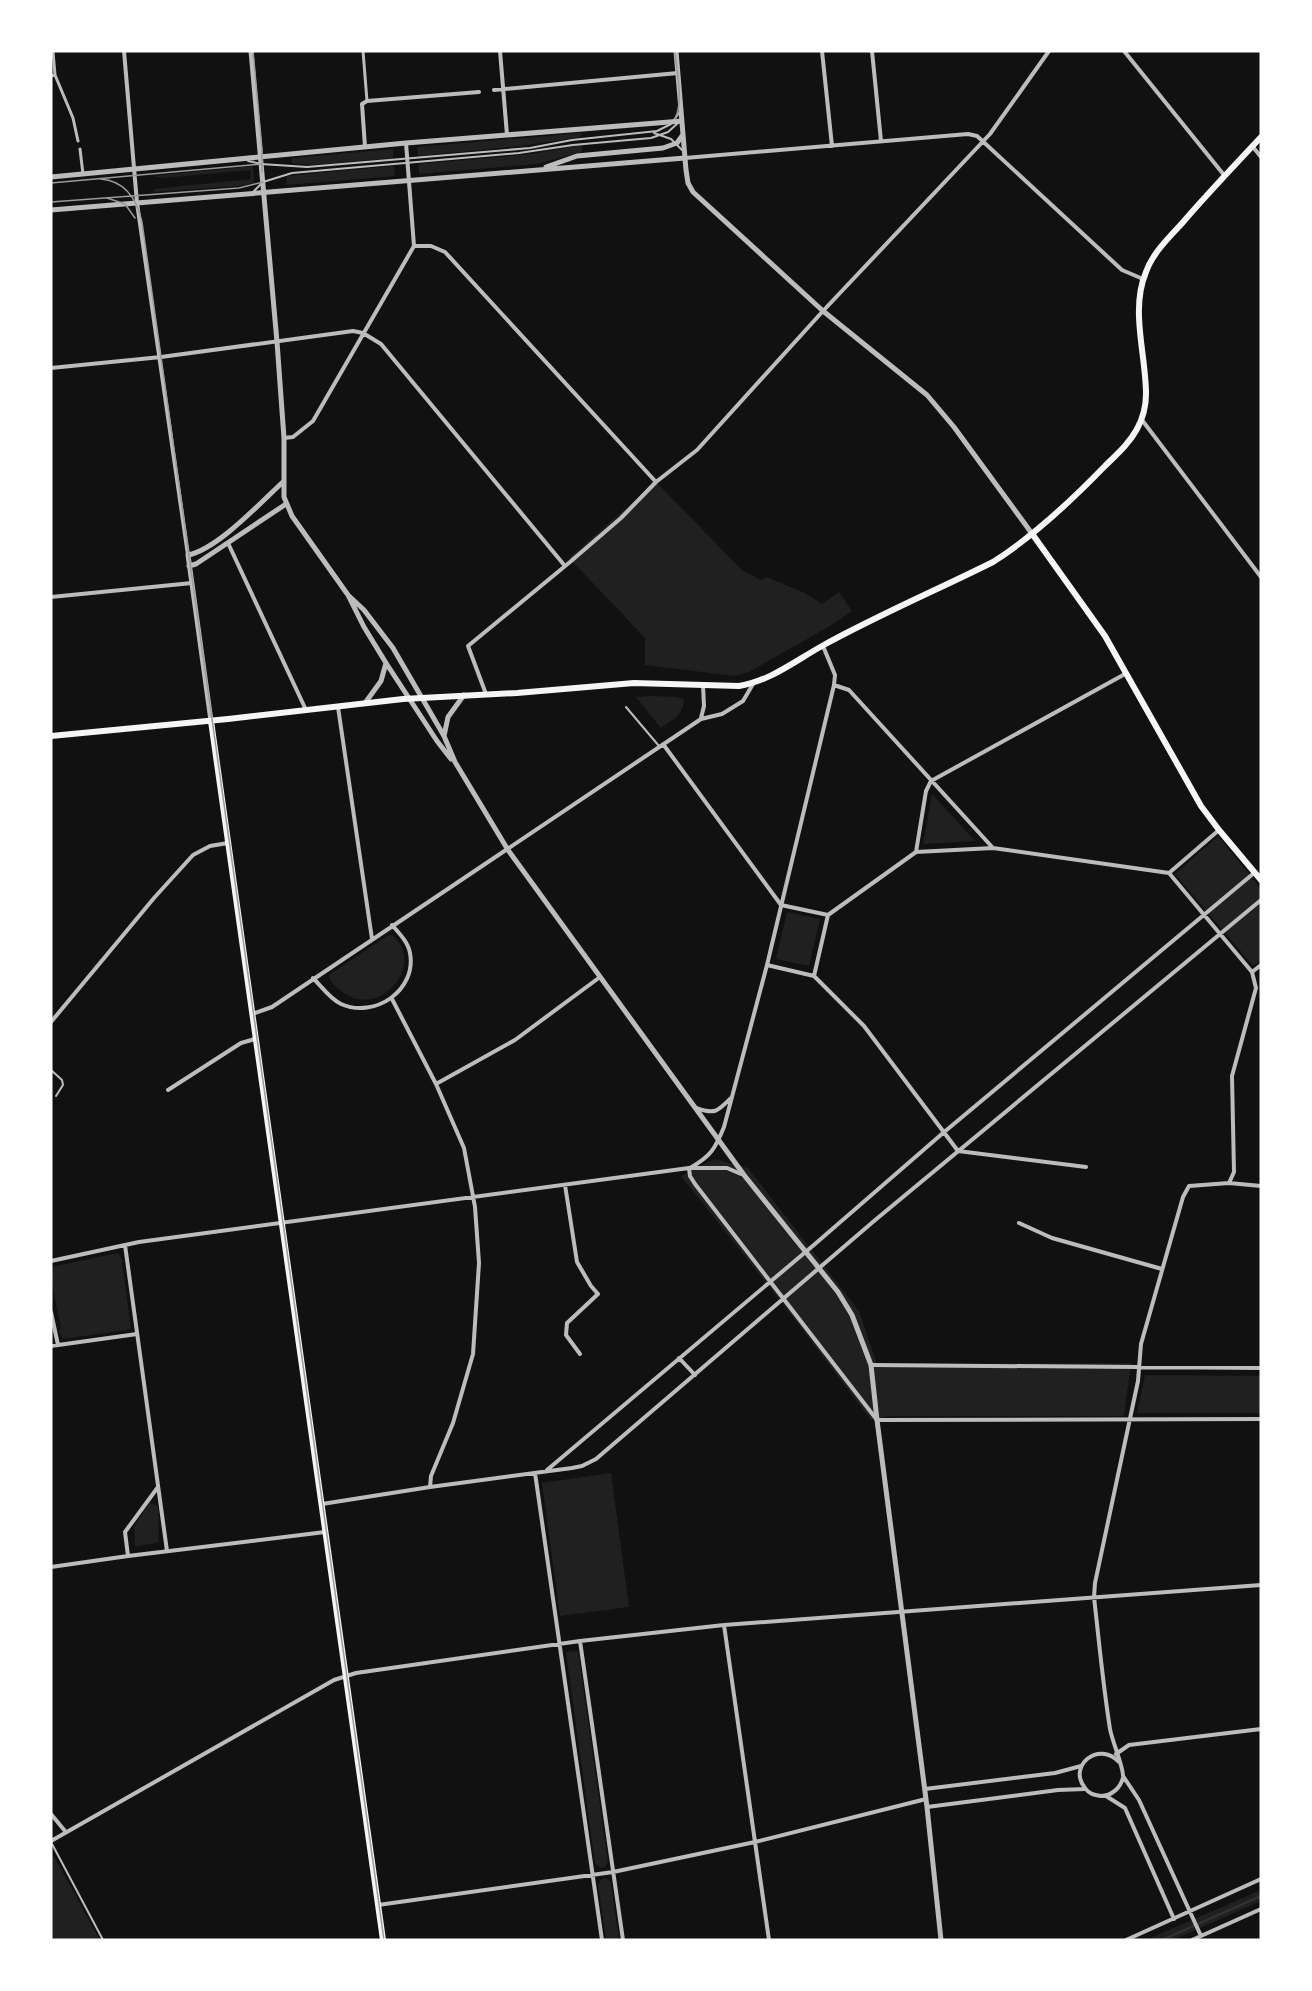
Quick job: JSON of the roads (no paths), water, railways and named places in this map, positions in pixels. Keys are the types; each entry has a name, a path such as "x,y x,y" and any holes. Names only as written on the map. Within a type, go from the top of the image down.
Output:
{"main road":[{"path":"51,736 211,721 408,698 517,693 634,683 726,686 753,683 773,674 823,646 993,562 1033,535 1094,478 1125,445 1142,420 1146,398 1139,306 1143,279 1150,261 1261,136"},
{"path":"1033,535 1090,613 1193,792 1219,830 1261,880"},
{"path":"211,721 383,1940"}],"street":[{"path":"53,51 53,76 73,117 78,141"},
{"path":"124,51 136,203 211,721"},
{"path":"251,51 277,342 286,504 348,595 386,663 436,741 454,762 508,850 744,1175 838,1292 852,1315 871,1365 927,1807 941,1940"},
{"path":"363,51 367,100"},
{"path":"500,51 507,135"},
{"path":"676,51 681,107 678,120 683,134 688,183 697,196 823,311 927,394 1033,535"},
{"path":"822,51 832,146"},
{"path":"873,51 881,141"},
{"path":"486,694 468,646 621,518 656,482 697,450 823,311 990,134 1049,51"},
{"path":"1124,51 1224,176"},
{"path":"494,90 678,72"},
{"path":"365,147 362,104 367,100 479,92"},
{"path":"51,177 243,159 261,161 365,147 678,120"},
{"path":"542,169 577,156 663,148 676,143 683,134"},
{"path":"51,210 968,134 977,136 983,141 1122,270 1143,279"},
{"path":"284,438 293,437 313,421 414,246 406,143"},
{"path":"1252,146 1261,157"},
{"path":"80,149 83,174"},
{"path":"414,246 431,246 445,252 656,482"},
{"path":"51,368 159,357 353,330 363,333 381,344 565,566"},
{"path":"1142,420 1261,577"},
{"path":"188,555 201,550 232,529 284,481"},
{"path":"189,566 196,564 286,504"},
{"path":"228,543 306,710"},
{"path":"51,597 192,583"},
{"path":"348,595 364,610 393,648 444,736 454,762"},
{"path":"689,1168 705,1159 715,1149 719,1140 767,965 834,685 835,675 823,646"},
{"path":"365,703 381,681 386,663"},
{"path":"916,852 926,791 931,781 1125,674"},
{"path":"251,1014 272,1007 701,719 722,714 743,701 753,683"},
{"path":"701,719 704,706 703,685"},
{"path":"834,685 849,690 993,848"},
{"path":"444,736 448,717 464,695"},
{"path":"338,706 372,939"},
{"path":"661,745 781,905 828,915"},
{"path":"1169,873 1219,830"},
{"path":"51,1022 193,855 210,846 228,843"},
{"path":"814,976 828,915 916,852 993,848 1169,873 1252,972 1256,988 1232,1076 1234,1172 1229,1183"},
{"path":"546,1471 1254,872"},
{"path":"321,1505 582,1466 596,1459 958,1151 1261,900"},
{"path":"314,978 328,994 342,1004 372,1007 392,999 402,987 410,971 410,952 404,940 392,926"},
{"path":"767,965 814,976 864,1026 958,1151 1086,1167"},
{"path":"1252,972 1261,965"},
{"path":"436,1084 515,1040 600,977"},
{"path":"392,999 436,1084 464,1148 474,1196 479,1263 473,1354 453,1423 431,1476 430,1487"},
{"path":"168,1090 241,1043 255,1039"},
{"path":"696,1108 714,1112 732,1096"},
{"path":"689,1168 690,1176 695,1184 877,1420"},
{"path":"51,1261 124,1245 689,1168 728,1168 744,1175"},
{"path":"1201,1936 1138,1800 1123,1776 1116,1754 1110,1731 1094,1597 1101,1553 1140,1369 1141,1344 1183,1197 1190,1186 1229,1183 1261,1186"},
{"path":"566,1185 577,1262 598,1294 567,1323 567,1335 580,1354"},
{"path":"1019,1223 1052,1238 1162,1269"},
{"path":"124,1245 167,1551"},
{"path":"51,1312 58,1345"},
{"path":"51,1346 138,1334"},
{"path":"679,1358 695,1376"},
{"path":"871,1365 1140,1369 1261,1368"},
{"path":"877,1420 1261,1419"},
{"path":"535,1473 602,1940"},
{"path":"128,1556 125,1532 158,1486"},
{"path":"51,1567 325,1532"},
{"path":"51,1841 346,1675 560,1643 724,1625 1261,1585"},
{"path":"724,1625 769,1940"},
{"path":"580,1641 622,1940"},
{"path":"1116,1754 1129,1745 1261,1729"},
{"path":"924,1789 1055,1773 1081,1766 1091,1756 1100,1753 1109,1754 1119,1762"},
{"path":"1081,1766 1080,1780 1085,1789 1095,1795 1106,1796 1125,1808 1174,1919"},
{"path":"1106,1796 1113,1793 1120,1785 1123,1776"},
{"path":"927,1807 1058,1790 1085,1789"},
{"path":"378,1905 613,1872 755,1842 926,1799"},
{"path":"51,1814 65,1832"},
{"path":"1126,1940 1261,1879"},
{"path":"1192,1940 1261,1909"}],"lane":[{"path":"261,161 307,167 519,153 573,145 651,138 672,130 678,120"},
{"path":"252,193 263,182 292,173 650,133 664,129 678,120"},
{"path":"650,133 662,135 676,143 686,158"},
{"path":"626,707 661,745"},
{"path":"51,1070 62,1080 63,1085 56,1096"},
{"path":"51,1841 103,1940"}],"waterway":[{"path":"1162,1940 1261,1896"}],"tram line":[{"path":"253,51 262,172"},
{"path":"675,51 679,94 675,119"},
{"path":"51,183 261,164"},
{"path":"101,179 117,183 129,193 137,206 142,222 384,1940"},
{"path":"51,202 239,188 263,182"},
{"path":"107,198 125,204 135,218"}]}
